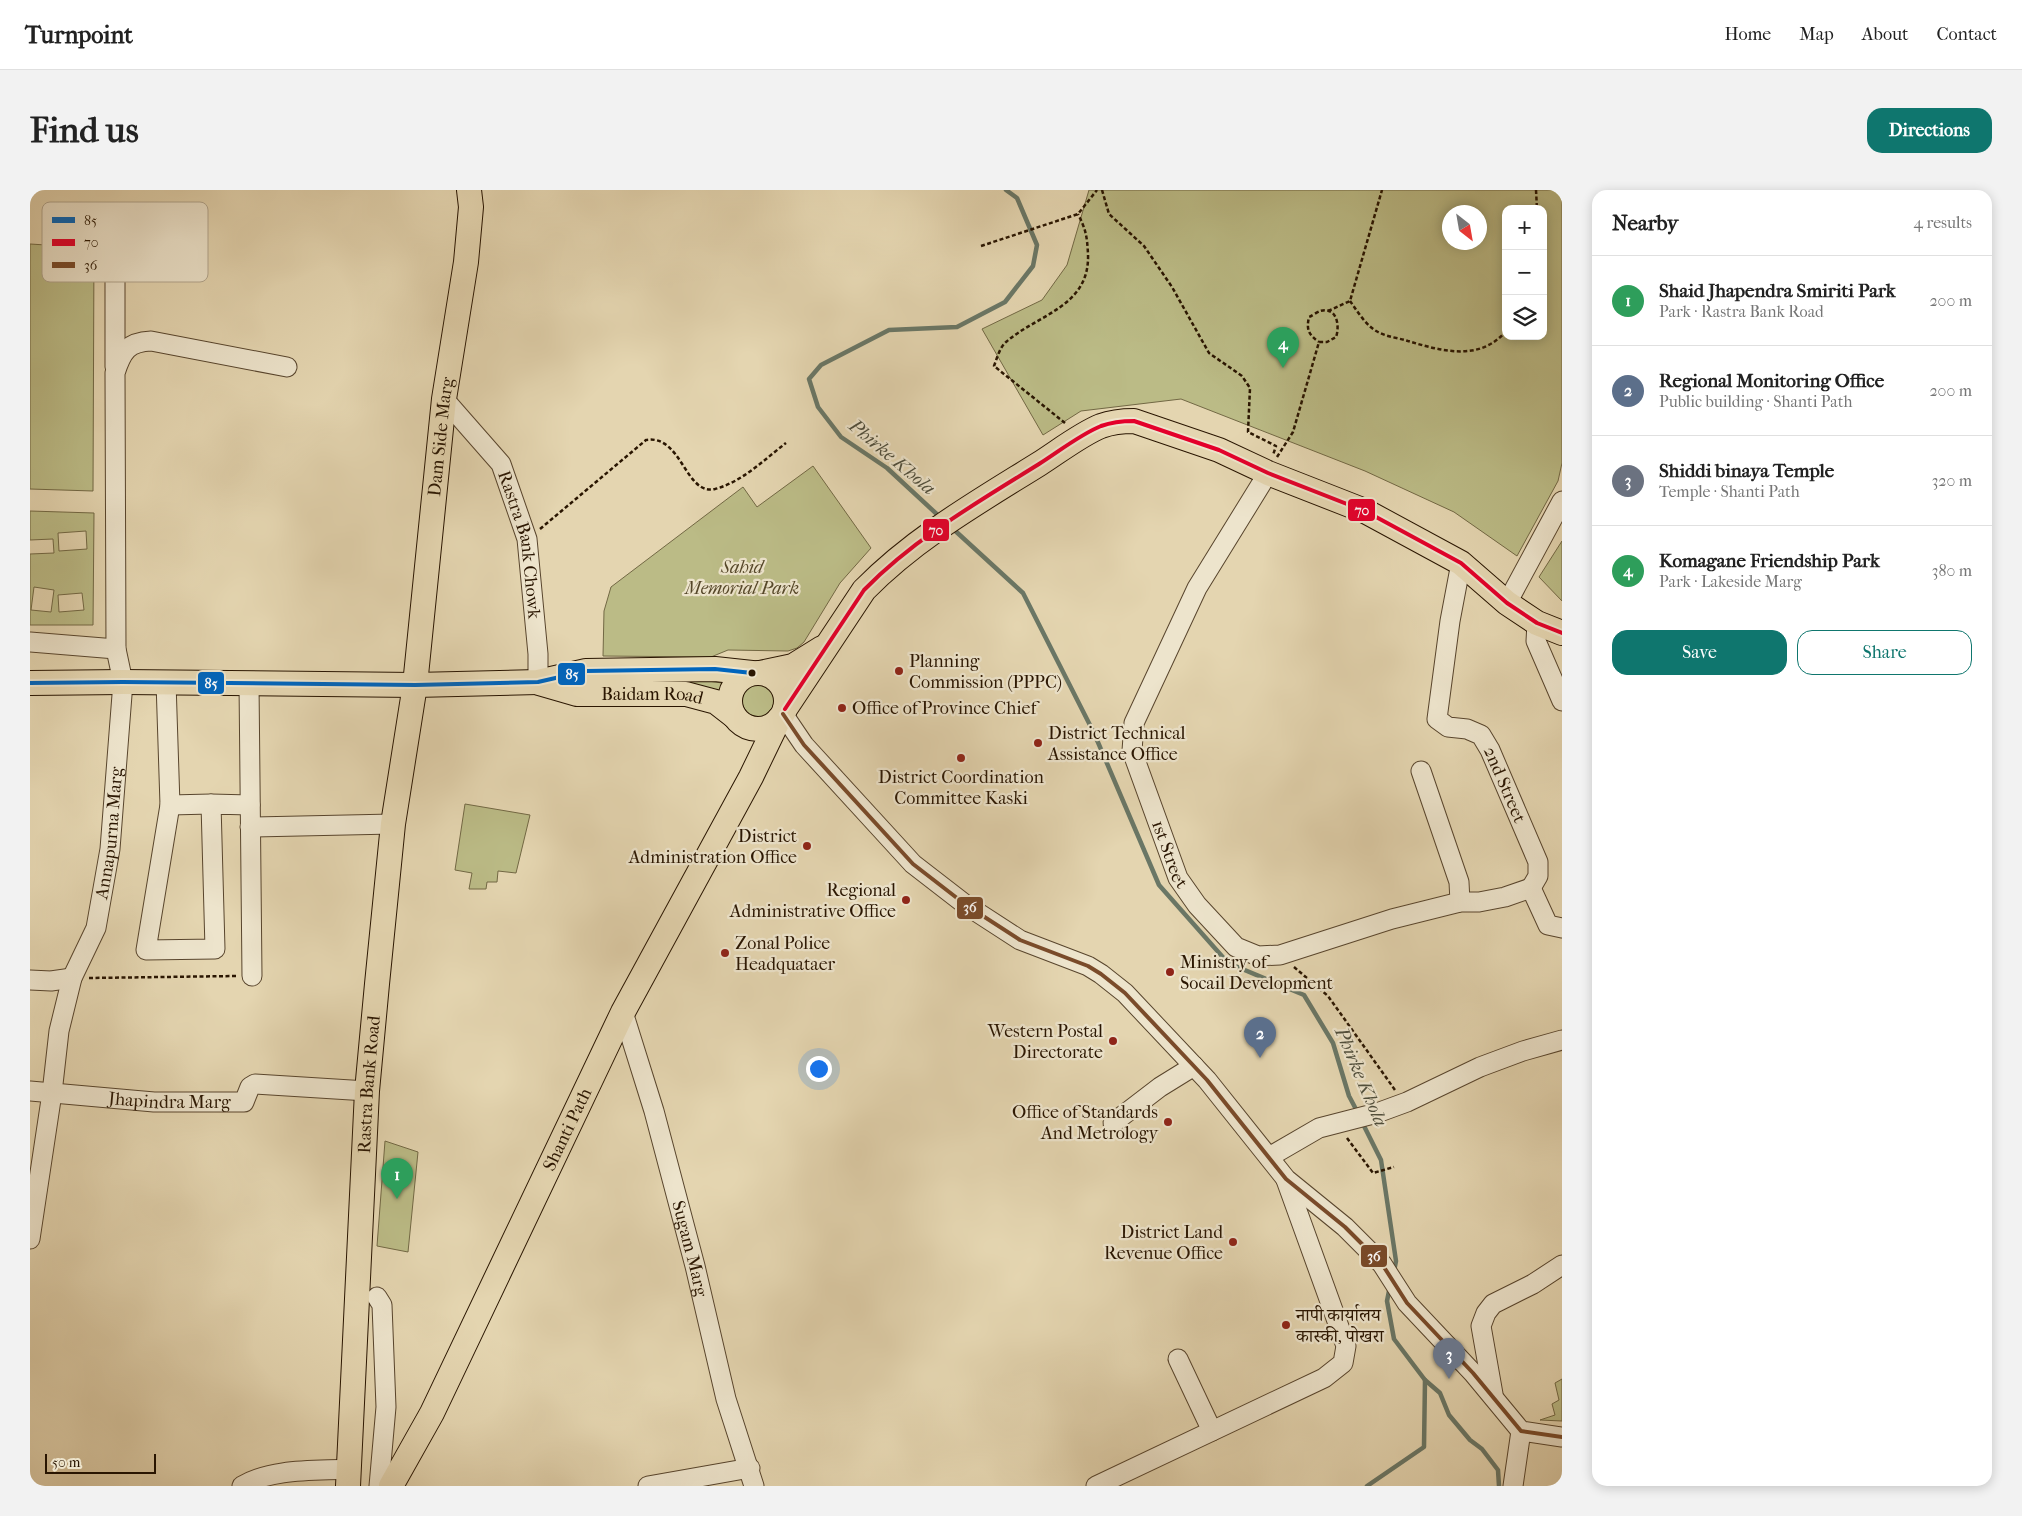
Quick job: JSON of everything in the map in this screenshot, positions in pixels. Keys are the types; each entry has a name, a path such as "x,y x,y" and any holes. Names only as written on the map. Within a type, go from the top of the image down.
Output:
{"main road":[{"name":"Dam Side Marg","path":"415,685 444,399 466,262 471,207 469,190"},
{"name":"Baidam Road","path":"538,682 577,694 686,694 716,702 747,727 761,729 782,714 864,590 930,533 1099,427 1116,422 1134,421 1219,450 1268,473 1365,511 1461,563 1507,603 1537,623 1562,633"},
{"name":"Baidam Road","path":"738,720 730,701 731,694 738,681 756,673 793,666 819,651 834,637"},
{"name":"Baidam Road","path":"30,683 166,682 415,685 538,682 586,671 715,669 772,676 782,685 786,697 782,714"},
{"name":"Rastra Bank Road","path":"349,1478 367,1091 393,824 415,685"},
{"name":"Shanti Path","path":"391,1486 432,1413 623,1012 751,777 782,714"},
{"name":"Shanti Path","path":"738,720 754,748 751,777"}],"street":[{"name":"Annapurna Marg","path":"30,1239 52,1093 59,1031 72,978 96,928 110,849 123,682 116,649 115,282"},
{"path":"115,373 121,354 136,342 151,340 287,367"},
{"name":"Rastra Bank Chowk","path":"444,399 501,464 527,539 538,654 538,682"},
{"name":"1st Street","path":"1268,473 1197,588 1134,723 1132,751 1169,858 1178,878 1197,905 1236,947 1258,956 1280,955 1392,919 1460,902 1479,902 1505,897 1531,888"},
{"path":"1507,603 1562,501"},
{"name":"2nd Street","path":"1461,563 1450,621 1436,719 1448,727 1467,729 1481,734 1490,750 1538,862 1538,876 1531,888"},
{"path":"1537,623 1536,641 1562,701"},
{"path":"30,642 116,649"},
{"path":"166,682 170,805 146,950 215,949 212,804"},
{"path":"249,683 252,976"},
{"path":"782,714 804,746 914,864 966,906 1020,940 1101,974 1125,993 1194,1066 1286,1179 1344,1227 1382,1264 1407,1303 1443,1339 1521,1431 1562,1437"},
{"path":"1421,771 1459,882 1460,902"},
{"path":"170,805 250,805"},
{"path":"250,827 393,824"},
{"path":"1531,888 1548,925 1562,928"},
{"path":"30,980 51,981 72,978"},
{"name":"Sugam Marg","path":"623,1012 654,1111 693,1256 726,1399 752,1477"},
{"path":"1269,1157 1319,1128 1377,1113 1407,1102 1480,1068 1523,1051 1562,1040"},
{"path":"1113,1123 1160,1087 1194,1066"},
{"name":"Jhapindra Marg","path":"52,1093 154,1102 244,1102 250,1087 255,1084 367,1091"},
{"path":"30,1091 52,1093"},
{"path":"1096,1486 1324,1378 1343,1363 1346,1346 1286,1179"},
{"path":"1493,1396 1481,1326 1486,1313 1493,1304 1533,1284 1562,1265"},
{"path":"377,1297 382,1305 386,1407 379,1486"},
{"path":"1178,1359 1212,1431"},
{"path":"1513,1486 1521,1431"},
{"path":"242,1486 252,1480 295,1472 349,1478"},
{"path":"648,1486 752,1477"}],"path":[{"path":"981,246 1078,214 1097,190"},
{"path":"1102,190 1109,214 1144,246 1172,287 1209,353 1242,376 1250,388 1248,432 1276,446 1268,473"},
{"path":"1328,311 1350,300 1382,190"},
{"path":"1536,190 1537,205"},
{"path":"1078,214 1087,232 1088,262 1085,279 1069,301 1005,342 994,366 1082,437"},
{"path":"1350,300 1364,320 1378,332 1440,351 1466,353 1490,344 1502,334"},
{"path":"1321,310 1328,311 1336,317 1340,327 1336,337 1327,342 1319,342 1311,337 1307,327 1309,318 1321,310"},
{"path":"1268,473 1293,432 1319,342"},
{"path":"527,539 646,440 654,438 666,444 699,486 707,490 727,485 740,478 786,443"},
{"path":"1280,955 1328,996 1396,1091 1407,1102"},
{"path":"72,978 252,976"},
{"path":"1337,1122 1373,1173 1394,1167"}],"green space":[{"path":"1089,190 1562,190 1562,463 1558,481 1517,556 1454,512 1365,471 1181,399 1081,411 1043,435 982,329 1042,300 1067,265"},
{"path":"30,244 42,245 42,282 94,282 93,491 30,489"},
{"name":"Sahid Memorial Park","path":"813,466 871,548 840,583 804,642 797,648 788,651 728,650 711,657 603,656 604,611 611,587 743,487 757,507"},
{"path":"30,511 94,513 93,625 30,625 30,554 54,553 53,539 30,540","holes":["86,531 87,549 59,551 58,533","34,587 54,590 51,612 31,610","82,593 84,610 59,612 58,595"]},
{"path":"1562,541 1562,601 1539,577"},
{"path":"701,680 722,683 717,697 571,682"},
{"path":"759,683 771,688 776,700 771,712 759,717 747,712 742,700 747,688"},
{"path":"465,804 530,815 516,873 498,871 497,882 487,882 486,889 469,889 472,873 455,870"},
{"path":"385,1141 418,1152 408,1252 377,1246"},
{"path":"1562,1379 1562,1421 1540,1420 1555,1415 1552,1404 1559,1400 1555,1383"}],"waterway":[{"name":"Phirke Khola","path":"941,518 887,468 841,437 818,407 809,379 821,365 889,330 957,327 1005,302 1033,266 1037,245 1017,198 1006,190"},
{"name":"Phirke Khola","path":"951,527 1023,593 1094,733 1159,885 1228,963 1304,995 1333,1043 1349,1096 1358,1113"},
{"name":"Phirke Khola","path":"1362,1122 1381,1160 1396,1261 1394,1271"},
{"name":"Phirke Khola","path":"1367,1486 1424,1447 1425,1380 1394,1339 1387,1301 1390,1286"},
{"path":"1425,1380 1440,1393 1449,1415 1470,1440 1482,1449 1498,1470 1499,1486"}],"transit line":[{"name":"70","path":"785,709 864,590 884,571 926,537 1078,438 1101,426 1122,422 1134,421 1219,450 1268,473 1365,511 1461,563 1507,603 1537,623 1562,633"},
{"name":"85","path":"30,683 415,685 538,682 586,671 715,669 752,673"},
{"name":"36","path":"783,714 804,745 913,864 966,905 1020,940 1088,966 1125,993 1207,1080 1286,1179 1345,1227 1382,1264 1407,1303 1473,1373 1521,1431 1562,1437"}],"place":[{"name":"Komagane Friendship Park","path":"1283,368"},
{"name":"Planning Commission (PPPC)","path":"899,671"},
{"name":"Office of Province Chief","path":"842,708"},
{"name":"District Technical Assistance Office","path":"1038,743"},
{"name":"District Coordination Committee Kaski","path":"961,758"},
{"name":"District Administration Office","path":"807,846"},
{"name":"Regional Administrative Office","path":"906,900"},
{"name":"Zonal Police Headquataer","path":"725,953"},
{"name":"Ministry of Socail Development","path":"1170,972"},
{"name":"Western Postal Directorate","path":"1113,1041"},
{"name":"Regional Monitoring Office","path":"1260,1058"},
{"name":"Office of Standards And Metrology","path":"1168,1122"},
{"name":"Shaid Jhapendra Smiriti Park","path":"397,1199"},
{"name":"District Land Revenue Office","path":"1233,1242"},
{"name":"नापी कार्यालय कास्की, पोखरा","path":"1286,1325"},
{"name":"Shiddi binaya Temple","path":"1449,1379"}]}
